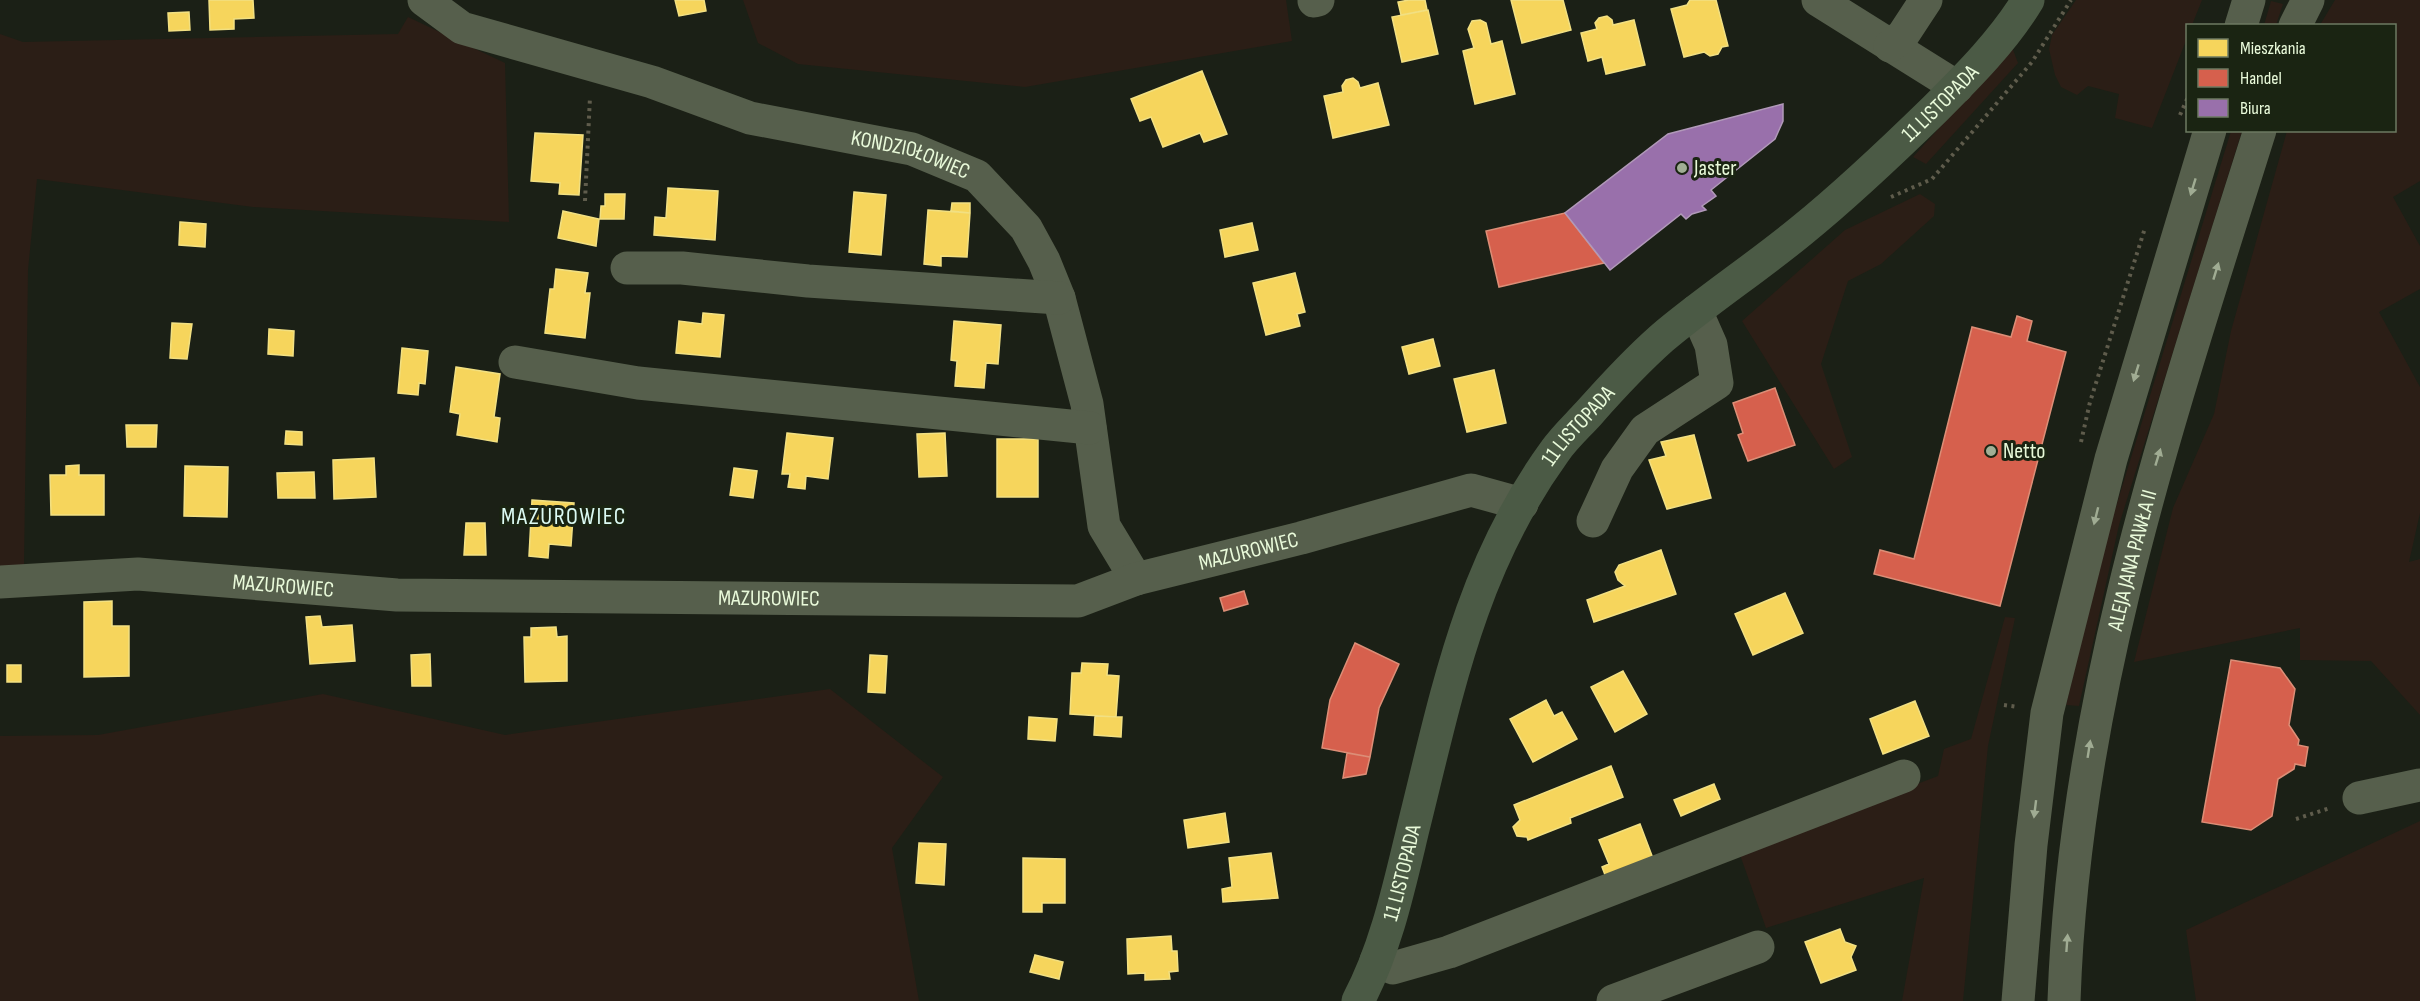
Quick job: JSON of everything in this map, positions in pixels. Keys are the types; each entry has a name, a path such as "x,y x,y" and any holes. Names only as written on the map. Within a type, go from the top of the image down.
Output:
{"main road":[{"name":"11 LISTOPADA","path":"1358,1001 1376,961 1398,892 1442,710 1467,622 1492,559 1522,504 1556,450 1604,395 1661,339 1801,231 1864,177 1957,87 1995,45 2028,0"}],"street":[{"name":"KONDZIOŁOWIEC","path":"424,0 462,28 592,64 750,118 912,149 977,176 1026,228 1044,261 1059,298 1087,404 1104,526 1136,579"},
{"path":"1818,0 1957,87"},
{"path":"1890,46 1903,34 1926,0"},
{"path":"2242,24 2249,0"},
{"path":"2295,24 2301,0"},
{"path":"2295,24 2308,0"},
{"name":"ALEJA JANA PAWŁA II","path":"2018,1001 2031,845 2047,713 2110,459 2209,132"},
{"name":"ALEJA JANA PAWŁA II","path":"2064,1001 2073,870 2083,789 2110,644 2153,473 2259,132"},
{"path":"627,268 682,268 808,281 1059,298"},
{"path":"1593,521 1617,469 1645,430 1717,383 1711,345 1696,311"},
{"path":"515,362 638,383 1090,428"},
{"name":"MAZUROWIEC","path":"0,582 138,574 397,595 1078,601 1136,579 1301,538 1471,490 1522,504"},
{"path":"1376,961 1393,968 1449,952 1904,776"},
{"path":"2359,798 2420,785"},
{"path":"1613,1001 1758,947"}],"path":[{"path":"585,201 592,64"},
{"path":"2004,705 2022,708"}],"shaded area":[{"path":"743,0 1286,0 1292,41 1025,87 798,64 758,43"},
{"path":"2076,0 2202,0 2192,24 2186,24 2186,41 2152,128 2115,118 2119,94 2088,86 2077,95 2061,87 2055,75 2049,49 2052,35"},
{"path":"2335,0 2420,0 2420,181 2393,197 2420,246 2420,289 2379,312 2420,387 2420,513 2409,562 2420,559 2420,715 2371,661 2300,660 2300,628 2134,662 2173,508 2214,414 2231,331 2287,132 2396,132 2396,24 2321,24"},
{"path":"2271,1 2283,4 2276,24 2264,24"},
{"path":"408,17 505,63 509,222 253,207 37,179 28,270 24,566 0,567 0,34 23,42 398,34"},
{"path":"2012,47 2018,63 1926,164 1913,157"},
{"path":"2231,132 2242,132 2119,525 2079,706 2066,705 2107,536"},
{"path":"1920,194 1935,204 1934,216 1881,264 1848,281 1821,364 1852,457 1834,469 1742,321 1845,230"},
{"path":"2005,617 2015,618 1988,746 1963,1001 1902,1001 1924,878 1766,928 1739,852 1938,776 1944,749 1971,739"},
{"path":"830,689 943,777 892,848 919,1001 0,1001 0,736 98,735 323,694 505,735"},
{"path":"2420,821 2420,1001 2196,1001 2186,930"}],"building: Mieszkania":[{"path":"209,0 253,0 254,18 234,19 234,29 210,30"},
{"path":"675,0 704,0 706,11 679,16"},
{"path":"1425,0 1427,10 1401,15 1398,2"},
{"path":"1511,0 1563,0 1571,30 1522,43"},
{"path":"1690,0 1716,0 1728,46 1722,47 1718,54 1710,56 1704,52 1684,57 1671,9 1687,5"},
{"path":"1428,10 1438,54 1402,62 1392,17"},
{"path":"189,12 190,30 169,31 168,13"},
{"path":"1607,16 1612,20 1613,25 1634,20 1645,65 1606,74 1602,57 1588,61 1581,33 1597,29 1595,23 1599,18"},
{"path":"1480,20 1486,23 1491,44 1502,41 1515,94 1475,104 1463,51 1474,48 1468,29 1472,21"},
{"path":"1202,71 1227,134 1204,142 1200,133 1163,147 1151,117 1140,121 1131,99"},
{"path":"1353,78 1358,82 1360,88 1378,83 1389,125 1333,138 1324,96 1343,92 1342,86 1346,80"},
{"path":"535,133 583,135 579,195 559,194 560,183 531,181"},
{"path":"668,188 718,191 715,240 654,235 655,217 666,218"},
{"path":"854,192 886,195 881,255 849,252"},
{"path":"605,194 625,194 624,219 600,219 601,206 605,206"},
{"path":"952,203 970,203 970,213 951,211"},
{"path":"928,210 970,213 967,257 941,256 941,266 924,264"},
{"path":"563,211 599,219 596,246 558,238"},
{"path":"180,222 206,224 205,247 179,245"},
{"path":"1252,223 1258,250 1225,257 1220,230"},
{"path":"556,269 588,273 585,293 590,293 585,338 545,333 550,289 554,289"},
{"path":"1295,273 1305,312 1297,314 1300,326 1266,335 1253,283"},
{"path":"703,313 724,315 720,357 676,353 679,321 702,324"},
{"path":"954,321 1001,325 998,364 986,363 984,388 955,386 957,361 951,360"},
{"path":"172,323 192,324 187,359 170,358"},
{"path":"269,329 294,331 293,356 268,354"},
{"path":"1433,339 1440,366 1409,374 1402,347"},
{"path":"402,348 428,351 425,384 419,383 418,395 398,393"},
{"path":"456,367 500,374 494,417 500,418 497,442 457,435 460,414 450,412"},
{"path":"1494,370 1506,423 1467,432 1454,379"},
{"path":"126,425 157,425 156,447 127,447"},
{"path":"286,431 302,432 302,445 285,444"},
{"path":"787,433 833,438 828,479 806,476 805,489 788,487 790,474 782,474"},
{"path":"945,433 947,476 919,477 917,434"},
{"path":"1694,435 1711,498 1667,509 1649,460 1666,456 1661,442"},
{"path":"997,439 1038,439 1038,497 997,497"},
{"path":"374,458 376,497 334,499 333,460"},
{"path":"79,465 79,475 104,475 104,515 51,515 50,475 66,475 66,466"},
{"path":"185,466 228,467 227,517 184,516"},
{"path":"734,468 757,471 753,498 730,495"},
{"path":"314,472 315,498 278,498 277,473"},
{"path":"532,500 574,503 571,546 549,544 548,558 529,556"},
{"path":"466,523 485,523 486,555 464,555"},
{"path":"1661,550 1676,594 1594,622 1587,600 1625,586 1618,580 1615,572 1619,565"},
{"path":"1785,593 1803,633 1753,655 1735,614"},
{"path":"112,601 112,626 129,626 129,676 84,677 84,602"},
{"path":"320,616 322,627 352,625 355,661 310,664 306,617"},
{"path":"556,627 557,637 567,636 567,681 525,682 524,637 531,637 531,628"},
{"path":"430,654 431,686 412,686 411,655"},
{"path":"870,655 887,656 885,693 868,692"},
{"path":"1082,663 1108,664 1107,675 1119,676 1116,717 1070,714 1072,673 1081,673"},
{"path":"7,665 21,665 21,682 7,682"},
{"path":"1623,671 1647,714 1615,732 1591,687"},
{"path":"1546,700 1554,716 1562,712 1577,739 1533,762 1510,719"},
{"path":"1915,701 1929,736 1883,754 1870,719"},
{"path":"1095,716 1122,717 1121,737 1094,735"},
{"path":"1029,717 1057,719 1055,741 1028,739"},
{"path":"1611,766 1623,797 1570,818 1571,823 1528,840 1527,837 1517,836 1513,827 1520,820 1514,805"},
{"path":"1714,784 1720,799 1681,816 1674,800"},
{"path":"1225,813 1229,842 1188,848 1184,820"},
{"path":"1640,824 1654,861 1607,880 1602,867 1609,864 1599,840"},
{"path":"919,843 946,844 944,885 916,883"},
{"path":"1271,853 1278,898 1223,902 1222,889 1232,887 1229,858"},
{"path":"1023,858 1065,859 1065,903 1042,903 1042,912 1023,912"},
{"path":"1840,929 1845,942 1856,946 1851,957 1856,970 1821,983 1805,942"},
{"path":"1171,936 1172,951 1177,951 1178,971 1169,972 1170,979 1145,980 1145,973 1128,974 1127,939"},
{"path":"1035,955 1063,962 1059,979 1030,972"}],"building: Handel":[{"path":"1565,213 1604,263 1499,287 1486,231"},
{"name":"Netto","path":"2017,316 2032,321 2027,341 2066,352 2000,606 1874,574 1880,550 1914,559 1972,327 2011,337"},
{"path":"1775,388 1795,445 1748,461 1738,435 1743,433 1733,403"},
{"path":"1244,591 1248,604 1224,611 1220,598"},
{"path":"1355,643 1399,664 1379,708 1370,757 1322,748 1330,700"},
{"path":"2231,660 2280,668 2295,689 2289,725 2299,740 2298,745 2308,747 2305,766 2295,764 2294,769 2278,779 2272,816 2251,830 2202,822"},
{"path":"1347,753 1370,757 1366,774 1343,778"}],"building: Biura":[{"name":"Jaster","path":"1783,104 1783,121 1775,139 1711,190 1716,196 1702,206 1706,210 1692,214 1686,219 1681,214 1610,270 1565,213 1668,134"}],"place":[{"name":"Jaster","path":"1682,168"},
{"name":"Netto","path":"1991,451"}],"district":[{"name":"MAZUROWIEC","path":"564,516"}]}
